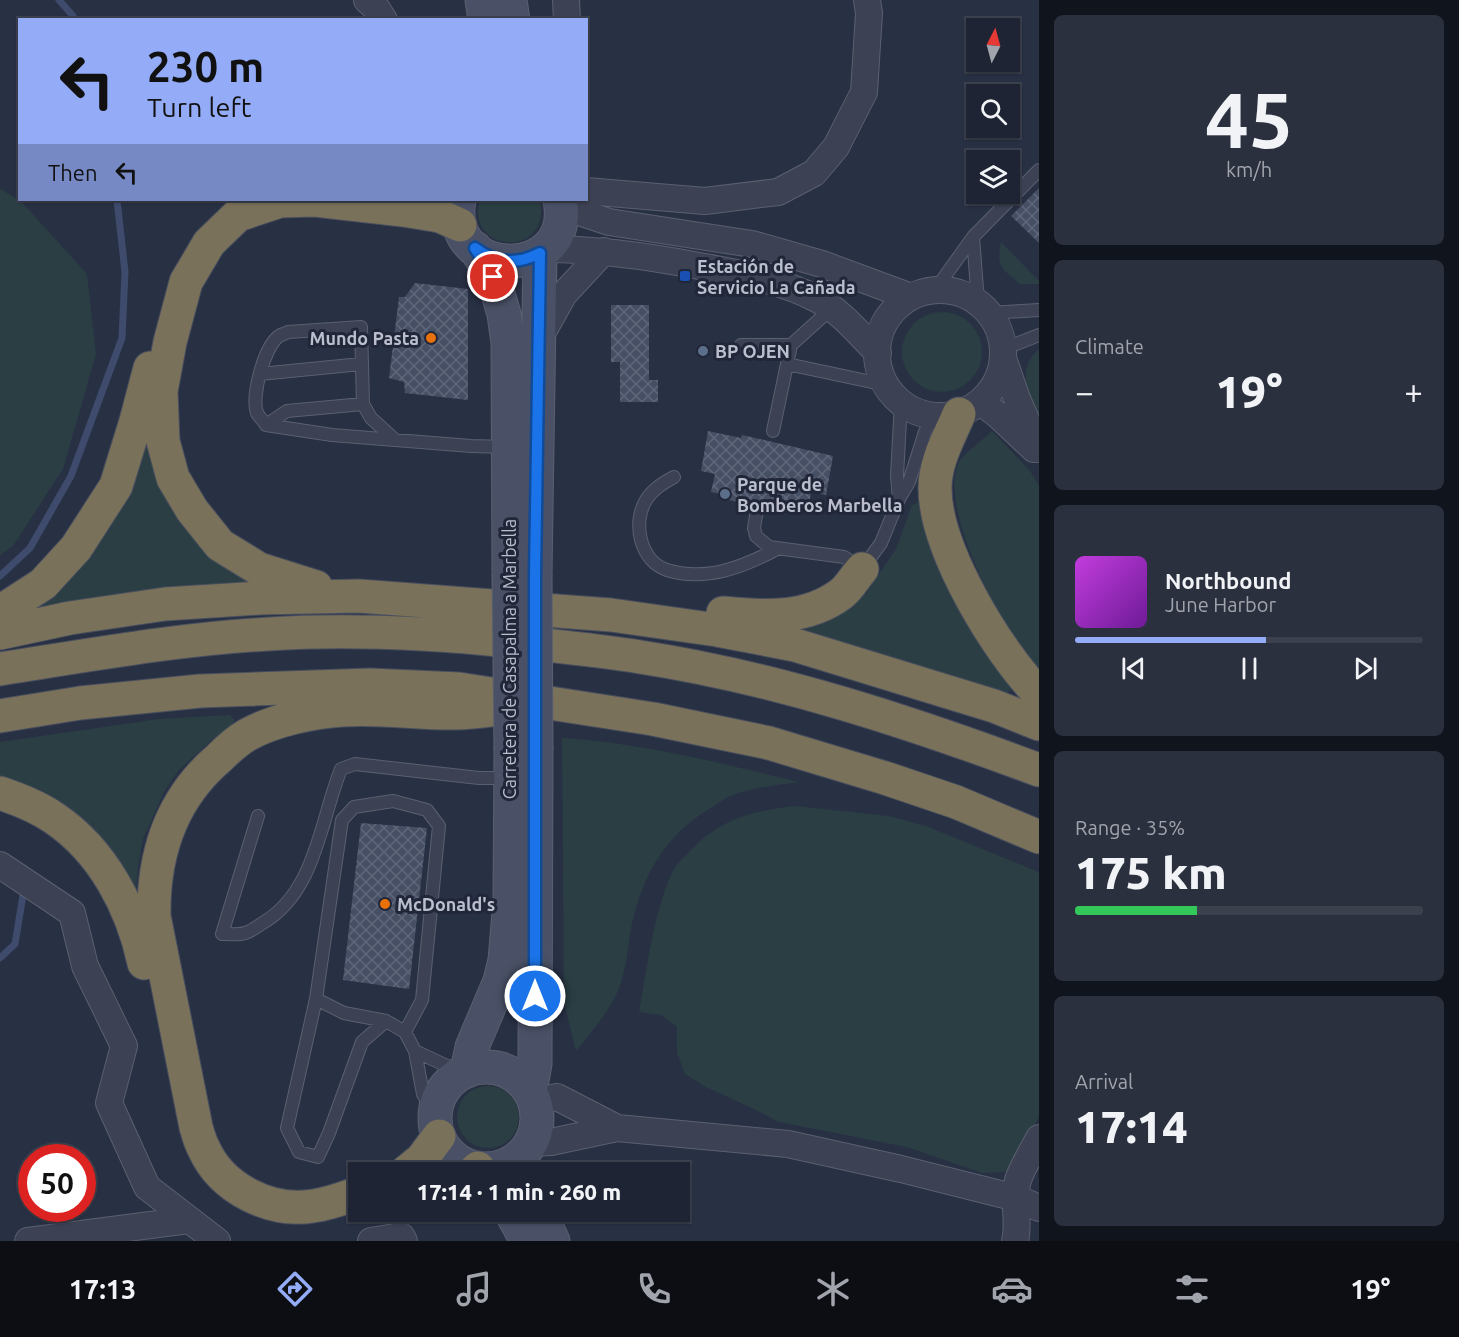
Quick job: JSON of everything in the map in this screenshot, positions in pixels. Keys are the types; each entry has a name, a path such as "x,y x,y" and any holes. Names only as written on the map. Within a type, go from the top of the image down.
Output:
{"highway":[{"path":"0,612 43,584 76,548 116,486 136,421 173,275 184,251 200,230 232,201"},
{"path":"280,201 238,215 210,243 186,282 170,342 161,391 163,441 173,478 192,510 220,545 259,569 303,584 359,596"},
{"path":"324,201 404,210 440,216 465,224"},
{"path":"958,410 937,470 935,489 944,534 967,590 979,611 1014,666 1039,694"},
{"path":"611,615 663,609 763,616 808,612 842,594 862,569"},
{"path":"0,633 70,618 165,604 260,598 359,596 611,615 717,630 795,645 983,703 1039,724"},
{"path":"0,669 180,641 271,633 364,632 488,639 641,657 728,674 890,717 1039,770"},
{"path":"0,716 80,703 200,691 370,685 459,689 652,719 769,743 956,802 1039,837"},
{"path":"348,1196 312,1206 288,1207 263,1202 228,1181 215,1167 204,1149 196,1127 154,916 157,864 174,813 189,788 208,767 246,736 271,726 344,710 459,713 549,704"},
{"path":"0,793 54,817 80,838 108,872 124,901 142,952 183,1147 202,1186 218,1200 238,1212 262,1221 287,1226 312,1226 348,1216"},
{"path":"418,1162 422,1159 437,1126"}],"main road":[{"path":"482,0 485,18"},
{"path":"510,0 513,18"},
{"path":"465,224 484,256 507,262 518,262 542,251 558,229 568,201"},
{"name":"Carretera de Casapalma a Marbella","path":"465,224 493,277 504,314 508,343 509,447 522,574"},
{"name":"Carretera de Casapalma a Marbella","path":"464,1072 500,981 505,960 519,759 522,574 542,251"},
{"name":"Carretera de Casapalma a Marbella","path":"519,759 535,1064 532,1096"},
{"path":"462,1162 454,1157 437,1126 439,1100 445,1088 464,1072 485,1067 502,1069 518,1077 532,1096 538,1119 532,1154 511,1162"},
{"path":"517,1222 527,1241"},
{"path":"546,1222 553,1241"}],"street":[{"path":"367,0 383,18"},
{"path":"566,0 567,18"},
{"path":"588,199 705,201 778,192 814,173 836,147 864,92 869,14 867,0"},
{"path":"572,201 609,222 752,244 923,294"},
{"path":"542,251 603,251 648,256 734,272 785,286 816,298 832,308 878,353"},
{"path":"537,343 564,294 603,251"},
{"path":"1039,448 1017,399 1003,354 998,327 984,307 965,294 950,290 923,294 903,302 890,314 881,330 878,353 879,367 894,393 917,411 958,410 999,416 1039,453"},
{"path":"958,410 995,385 1001,372 1003,354"},
{"path":"0,865 72,913 85,966 124,1046 109,1103 147,1187 217,1241"},
{"path":"532,1096 557,1097 617,1128"},
{"path":"532,1154 552,1142 617,1128 788,1144 901,1169 1028,1203"},
{"path":"1015,1241 1028,1203 1017,1181 1039,1138"},
{"path":"28,1241 189,1220"},
{"path":"371,1241 401,1236 404,1241"}],"lane":[{"path":"923,294 973,237 1039,170"},
{"path":"973,237 984,307 1039,310"},
{"path":"773,431 790,345 832,308"},
{"path":"395,440 371,418 363,404 361,327 288,332 279,336 272,344 264,358 256,396 257,413 266,425 332,435 471,447 509,447"},
{"path":"1003,354 1039,335"},
{"path":"741,345 790,345"},
{"path":"787,363 894,393 899,499"},
{"path":"260,374 361,364"},
{"path":"266,425 287,411 363,404"},
{"path":"757,510 753,528 756,536 769,548 844,558 862,569 881,543 899,499 909,482 925,432 958,410"},
{"path":"674,477 659,485 647,498 641,511 639,525 641,538 651,559 658,565 667,570 705,575 728,571 777,549"},
{"path":"258,816 222,934 245,933 276,916 299,887 321,836 334,785 341,769 355,764 479,778 519,759"},
{"path":"386,1021 362,1042 318,1157 298,1152 287,1128 315,999 342,820 354,807 393,801 427,810 440,826 422,1000 405,1032"},
{"path":"315,999 344,1013 386,1021 405,1032 415,1051 423,1094 437,1126"},
{"path":"415,1051 464,1072"}],"shaded area":[{"path":"0,189 21,201 87,274 96,354 63,469 13,546 0,555"},
{"path":"480,201 540,201 540,219 533,233 522,240 508,242 495,239 484,231 478,218"},
{"path":"1001,242 1039,281 1039,284 1020,284 1004,270 999,258"},
{"path":"942,312 957,315 970,324 979,337 982,352 979,367 970,380 957,389 942,392 927,389 914,380 905,367 902,352 905,337 914,324 927,315"},
{"path":"1039,349 1039,425 1028,396 1026,375 1027,366"},
{"path":"992,431 1030,471 1039,485 1039,674 984,585 968,546 957,510 954,485 959,462"},
{"path":"142,435 153,443 256,584 95,598 32,608"},
{"path":"919,502 926,506 1013,686 1008,693 819,635 792,629 849,604 866,593 896,549 912,505"},
{"path":"230,715 235,720 231,727 212,740 178,771 164,792 143,839 136,897 103,844 79,817 40,791 0,776 0,742 159,719"},
{"path":"562,738 652,749 799,782 759,788 730,796 697,817 672,840 653,867 639,898 618,991 604,1015 576,1051 564,1002"},
{"path":"795,806 889,816 926,826 1039,872 1039,1116 1021,1157 1005,1172 982,1173 907,1147 779,1122 706,1087 685,1074 677,1053 677,1027 661,1015 639,1012 656,920 667,884 677,865 712,832 737,818"},
{"path":"488,1086 500,1088 510,1095 517,1105 519,1117 517,1129 510,1139 500,1146 488,1148 476,1146 466,1139 459,1129 457,1117 459,1105 466,1095 476,1088"}],"building":[{"path":"1039,188 1039,243 1011,216"},
{"name":"Mundo Pasta","path":"415,283 468,289 468,400 405,393 404,382 389,378 399,297 405,297"},
{"path":"611,305 649,305 649,380 658,380 658,402 620,402 620,362 611,362"},
{"path":"708,431 741,438 742,435 833,456 826,495 811,492 808,511 789,507 788,512 765,508 759,502 751,505 729,500 730,496 711,492 715,474 701,471"},
{"name":"McDonald's","path":"361,823 427,828 409,989 343,980"}],"waterway":[{"path":"59,0 74,18"},
{"path":"0,576 30,548 71,476 122,338 125,272 117,201"},
{"path":"0,958 15,944 24,889"}],"place":[{"name":"Estación de Servicio La Cañada","path":"685,276"},
{"name":"Mundo Pasta","path":"431,338"},
{"name":"BP OJEN","path":"703,351"},
{"name":"Parque de Bomberos Marbella","path":"725,494"},
{"name":"McDonald's","path":"385,904"}],"route":[{"path":"493,277 475,248 484,256 507,262 518,262 540,253 536,401 535,996"}]}
